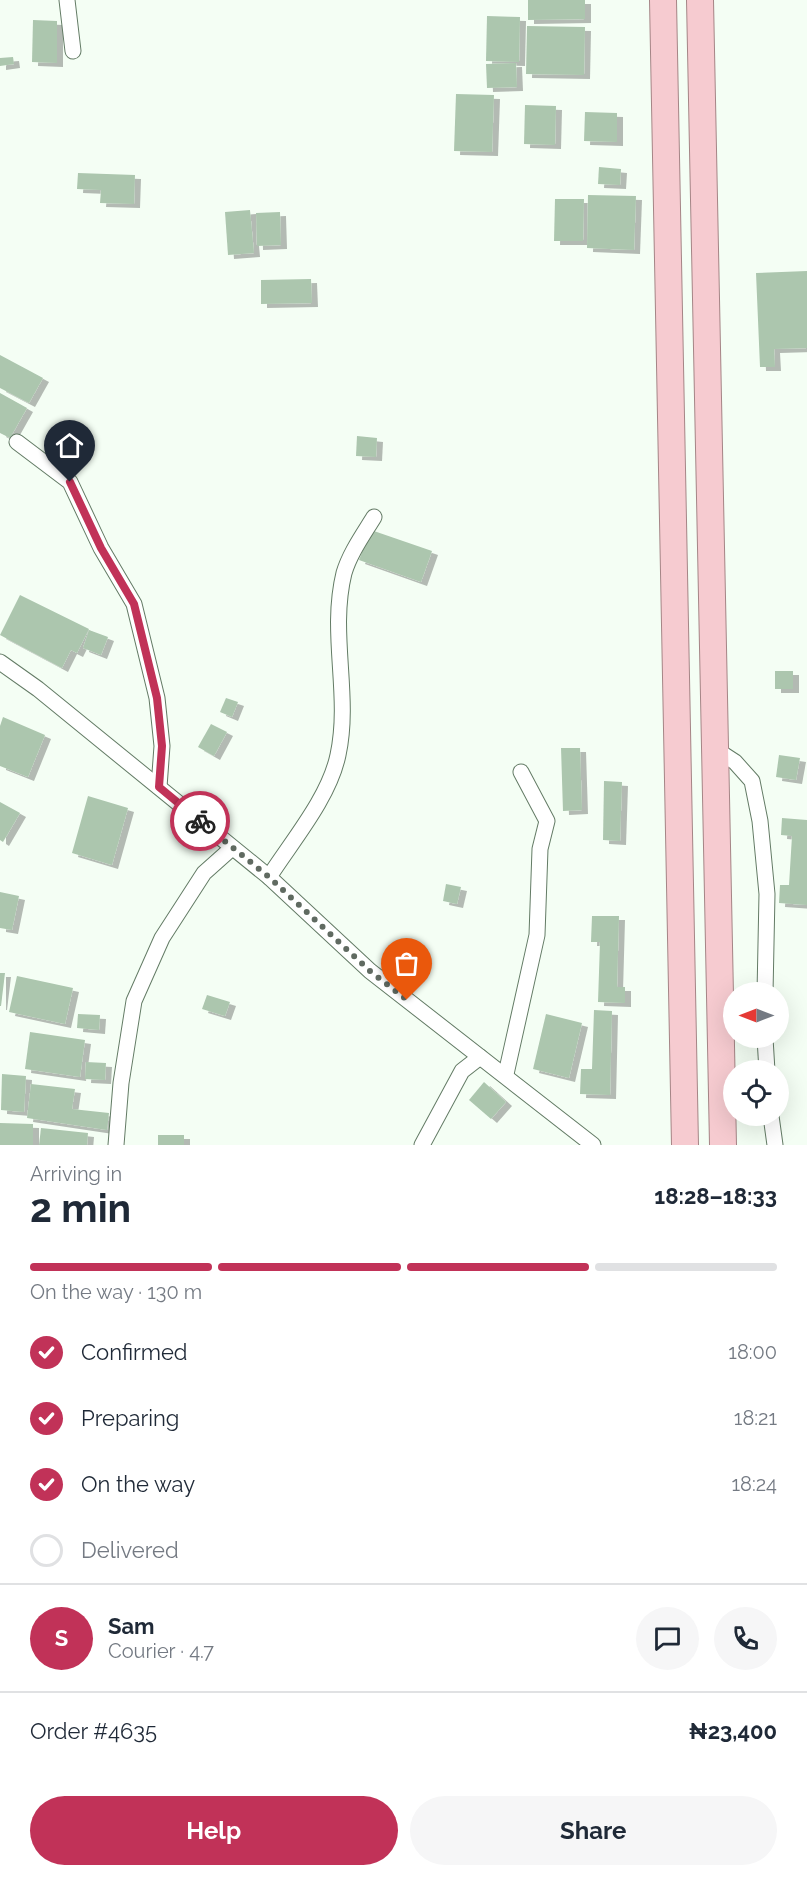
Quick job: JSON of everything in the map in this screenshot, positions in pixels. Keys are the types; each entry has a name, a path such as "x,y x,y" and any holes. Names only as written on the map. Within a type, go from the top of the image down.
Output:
{"highway":[{"path":"663,0 685,1145"},
{"path":"700,0 723,1145"}],"street":[{"path":"66,0 73,51"},
{"path":"17,442 70,482 101,548 134,604 157,698 162,746 159,787"},
{"path":"269,877 326,790 338,757 344,722 338,636 344,574 351,554 374,517"},
{"path":"0,662 38,689 269,877 370,971 480,1057 506,1074 593,1145"},
{"path":"715,749 735,762 752,781 760,821 767,894 765,982"},
{"path":"506,1074 537,935 540,849 547,821 521,772"},
{"path":"116,1145 121,1083 134,1001 162,938 204,873 232,848"},
{"path":"422,1145 462,1071 480,1057"},
{"path":"772,1126 775,1145"}],"building":[{"path":"528,0 585,0 585,19 528,20"},
{"path":"487,16 520,17 519,62 486,61"},
{"path":"33,20 57,21 57,63 32,62"},
{"path":"527,26 585,27 584,75 526,74"},
{"path":"13,57 14,64 0,66 0,58"},
{"path":"516,63 517,87 487,88 486,64"},
{"path":"456,94 494,95 492,152 454,151"},
{"path":"525,105 556,106 555,145 524,144"},
{"path":"585,112 617,113 617,142 584,141"},
{"path":"599,167 621,169 620,185 598,184"},
{"path":"78,173 135,175 134,204 100,203 101,190 77,189"},
{"path":"588,195 636,196 634,250 587,248"},
{"path":"555,199 584,199 583,241 554,241"},
{"path":"250,210 254,253 228,255 225,212"},
{"path":"280,212 281,245 257,246 256,213"},
{"path":"807,271 807,348 774,349 775,367 760,367 756,273"},
{"path":"311,279 312,303 261,304 261,280"},
{"path":"0,355 43,378 29,403 0,388"},
{"path":"0,393 27,408 10,438 0,433"},
{"path":"357,436 377,438 376,457 356,456"},
{"path":"371,530 432,551 421,582 359,560"},
{"path":"20,595 89,629 77,653 71,650 62,668 0,635"},
{"path":"89,630 108,637 101,655 83,648"},
{"path":"775,671 793,671 793,689 775,689"},
{"path":"226,698 238,702 232,717 220,712"},
{"path":"3,717 45,735 28,777 0,766 0,726"},
{"path":"211,724 227,732 214,756 198,747"},
{"path":"561,748 580,748 582,810 563,811"},
{"path":"779,755 800,758 796,780 776,777"},
{"path":"604,781 622,782 620,841 603,840"},
{"path":"88,796 128,808 112,865 72,853"},
{"path":"0,802 20,813 3,842 0,840"},
{"path":"782,818 807,820 807,905 779,903 780,885 789,885 792,836 781,835"},
{"path":"446,884 461,887 457,904 443,901"},
{"path":"0,892 19,896 12,930 0,928"},
{"path":"592,916 619,916 617,987 625,987 625,1003 598,1002 600,942 591,942"},
{"path":"0,973 5,973 1,1006 0,1006"},
{"path":"17,976 73,988 65,1024 9,1012"},
{"path":"207,995 230,1002 225,1016 202,1009"},
{"path":"594,1010 612,1011 610,1095 580,1094 581,1069 592,1069"},
{"path":"78,1014 100,1015 99,1030 77,1028"},
{"path":"546,1014 582,1023 569,1078 533,1069"},
{"path":"30,1032 85,1040 80,1077 25,1069"},
{"path":"86,1062 106,1063 105,1080 85,1079"},
{"path":"2,1074 26,1076 24,1112 1,1110"},
{"path":"484,1082 506,1102 491,1119 469,1100"},
{"path":"31,1084 75,1089 72,1109 109,1113 107,1130 27,1118"},
{"path":"0,1123 33,1124 33,1145 0,1145"},
{"path":"41,1128 88,1133 87,1145 39,1145"},
{"path":"158,1135 184,1135 184,1145 158,1145"}],"way so far":[{"path":"200,821 269,877 370,971 407,1000"}],"route":[{"path":"70,482 101,548 134,604 157,698 162,746 159,787 200,821"}]}
